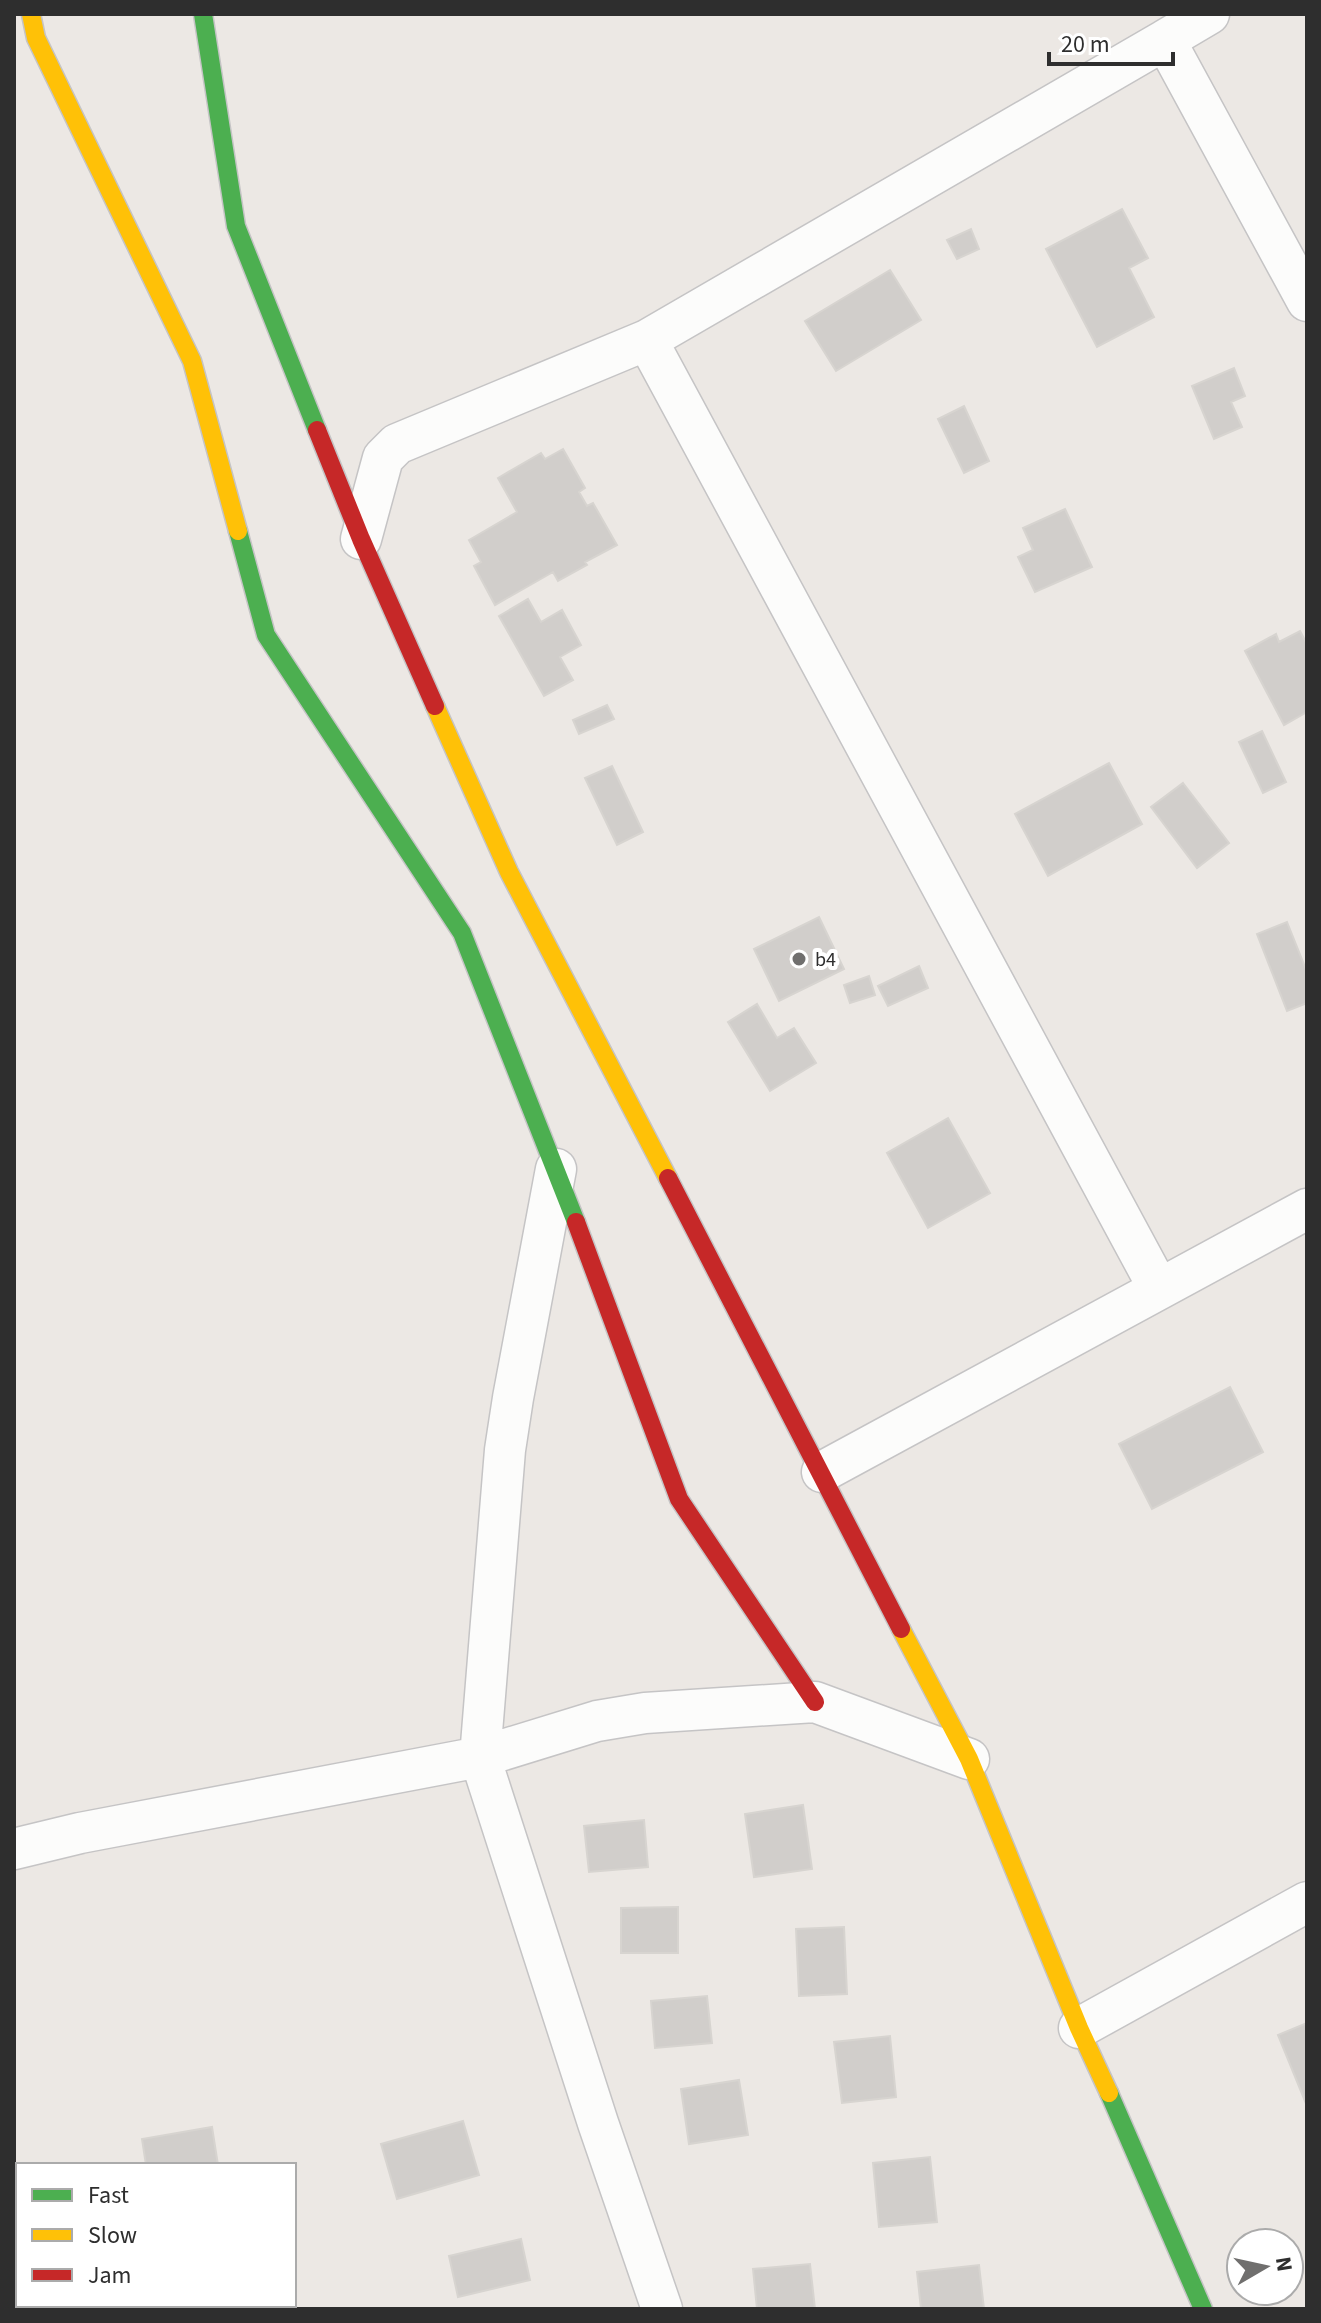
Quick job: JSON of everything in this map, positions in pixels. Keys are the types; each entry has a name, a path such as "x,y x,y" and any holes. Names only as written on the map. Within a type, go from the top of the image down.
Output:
{"street":[{"path":"31,14 36,38 192,361 266,635 462,933 556,1169 679,1499 815,1702"},
{"path":"203,14 236,226 361,539 509,872 969,1759 1079,2028 1203,2309"},
{"path":"361,539 383,458 397,444 647,340 1209,14"},
{"path":"1165,40 1307,301"},
{"path":"647,340 1159,1289"},
{"path":"556,1169 505,1450 480,1757 598,2123 662,2309"},
{"path":"822,1472 1307,1209"},
{"path":"14,1849 80,1833 480,1757 597,1721 645,1713 815,1702 969,1759"},
{"path":"1079,2028 1307,1902"}],"building":[{"path":"1122,209 1148,258 1129,268 1154,317 1097,347 1046,249"},
{"path":"971,229 979,249 957,259 947,240"},
{"path":"890,270 921,320 836,371 805,321"},
{"path":"1234,368 1245,396 1231,402 1242,427 1214,439 1192,386"},
{"path":"964,406 989,461 964,473 938,419"},
{"path":"563,449 585,488 579,492 587,506 593,503 617,545 558,581 553,572 495,605 474,566 481,562 469,540 517,512 498,478 541,453 545,459"},
{"path":"1065,509 1092,567 1035,592 1018,557 1033,550 1023,528"},
{"path":"528,599 541,622 562,610 581,645 560,657 573,680 544,696 499,616"},
{"path":"1300,631 1307,644 1307,712 1284,725 1245,651 1276,634 1279,642"},
{"path":"607,705 614,719 579,734 573,720"},
{"path":"1262,731 1286,782 1263,793 1239,742"},
{"path":"1109,763 1142,824 1048,876 1015,814"},
{"path":"612,766 643,832 617,845 585,778"},
{"path":"1183,783 1229,843 1197,868 1151,807"},
{"name":"b4","path":"819,917 844,969 779,1001 754,949"},
{"path":"1287,922 1307,972 1307,1003 1287,1011 1257,934"},
{"path":"919,966 928,988 888,1006 878,986"},
{"path":"869,976 875,995 850,1003 844,985"},
{"path":"757,1004 777,1038 794,1028 816,1063 770,1091 728,1022"},
{"path":"948,1118 990,1193 928,1228 887,1153"},
{"path":"1230,1387 1263,1452 1152,1509 1119,1444"},
{"path":"803,1805 812,1869 754,1877 745,1814"},
{"path":"644,1820 648,1867 589,1872 584,1826"},
{"path":"678,1907 678,1953 621,1953 621,1908"},
{"path":"844,1927 847,1994 799,1996 796,1929"},
{"path":"707,1996 712,2043 655,2048 651,2001"},
{"path":"1307,2023 1307,2106 1278,2035"},
{"path":"890,2036 896,2097 842,2103 834,2042"},
{"path":"739,2080 748,2135 689,2144 681,2089"},
{"path":"463,2121 479,2175 397,2199 381,2144"},
{"path":"212,2127 218,2163 146,2163 142,2139"},
{"path":"930,2157 937,2222 879,2227 873,2163"},
{"path":"521,2239 530,2280 458,2297 449,2256"},
{"path":"810,2264 815,2309 757,2309 753,2269"},
{"path":"979,2265 984,2309 921,2309 917,2272"}],"traffic: fast":[{"path":"203,14 236,226 317,430"},
{"path":"238,531 266,635 462,933 576,1222"},
{"path":"1109,2093 1203,2309"}],"traffic: slow":[{"path":"31,14 36,38 192,361 238,531"},
{"path":"435,706 509,872 668,1178"},
{"path":"901,1629 969,1759 1079,2028 1109,2093"}],"traffic: jam":[{"path":"317,430 435,706"},
{"path":"668,1178 901,1629"},
{"path":"576,1222 679,1499 815,1702"}],"place":[{"name":"b4","path":"799,959"}]}
